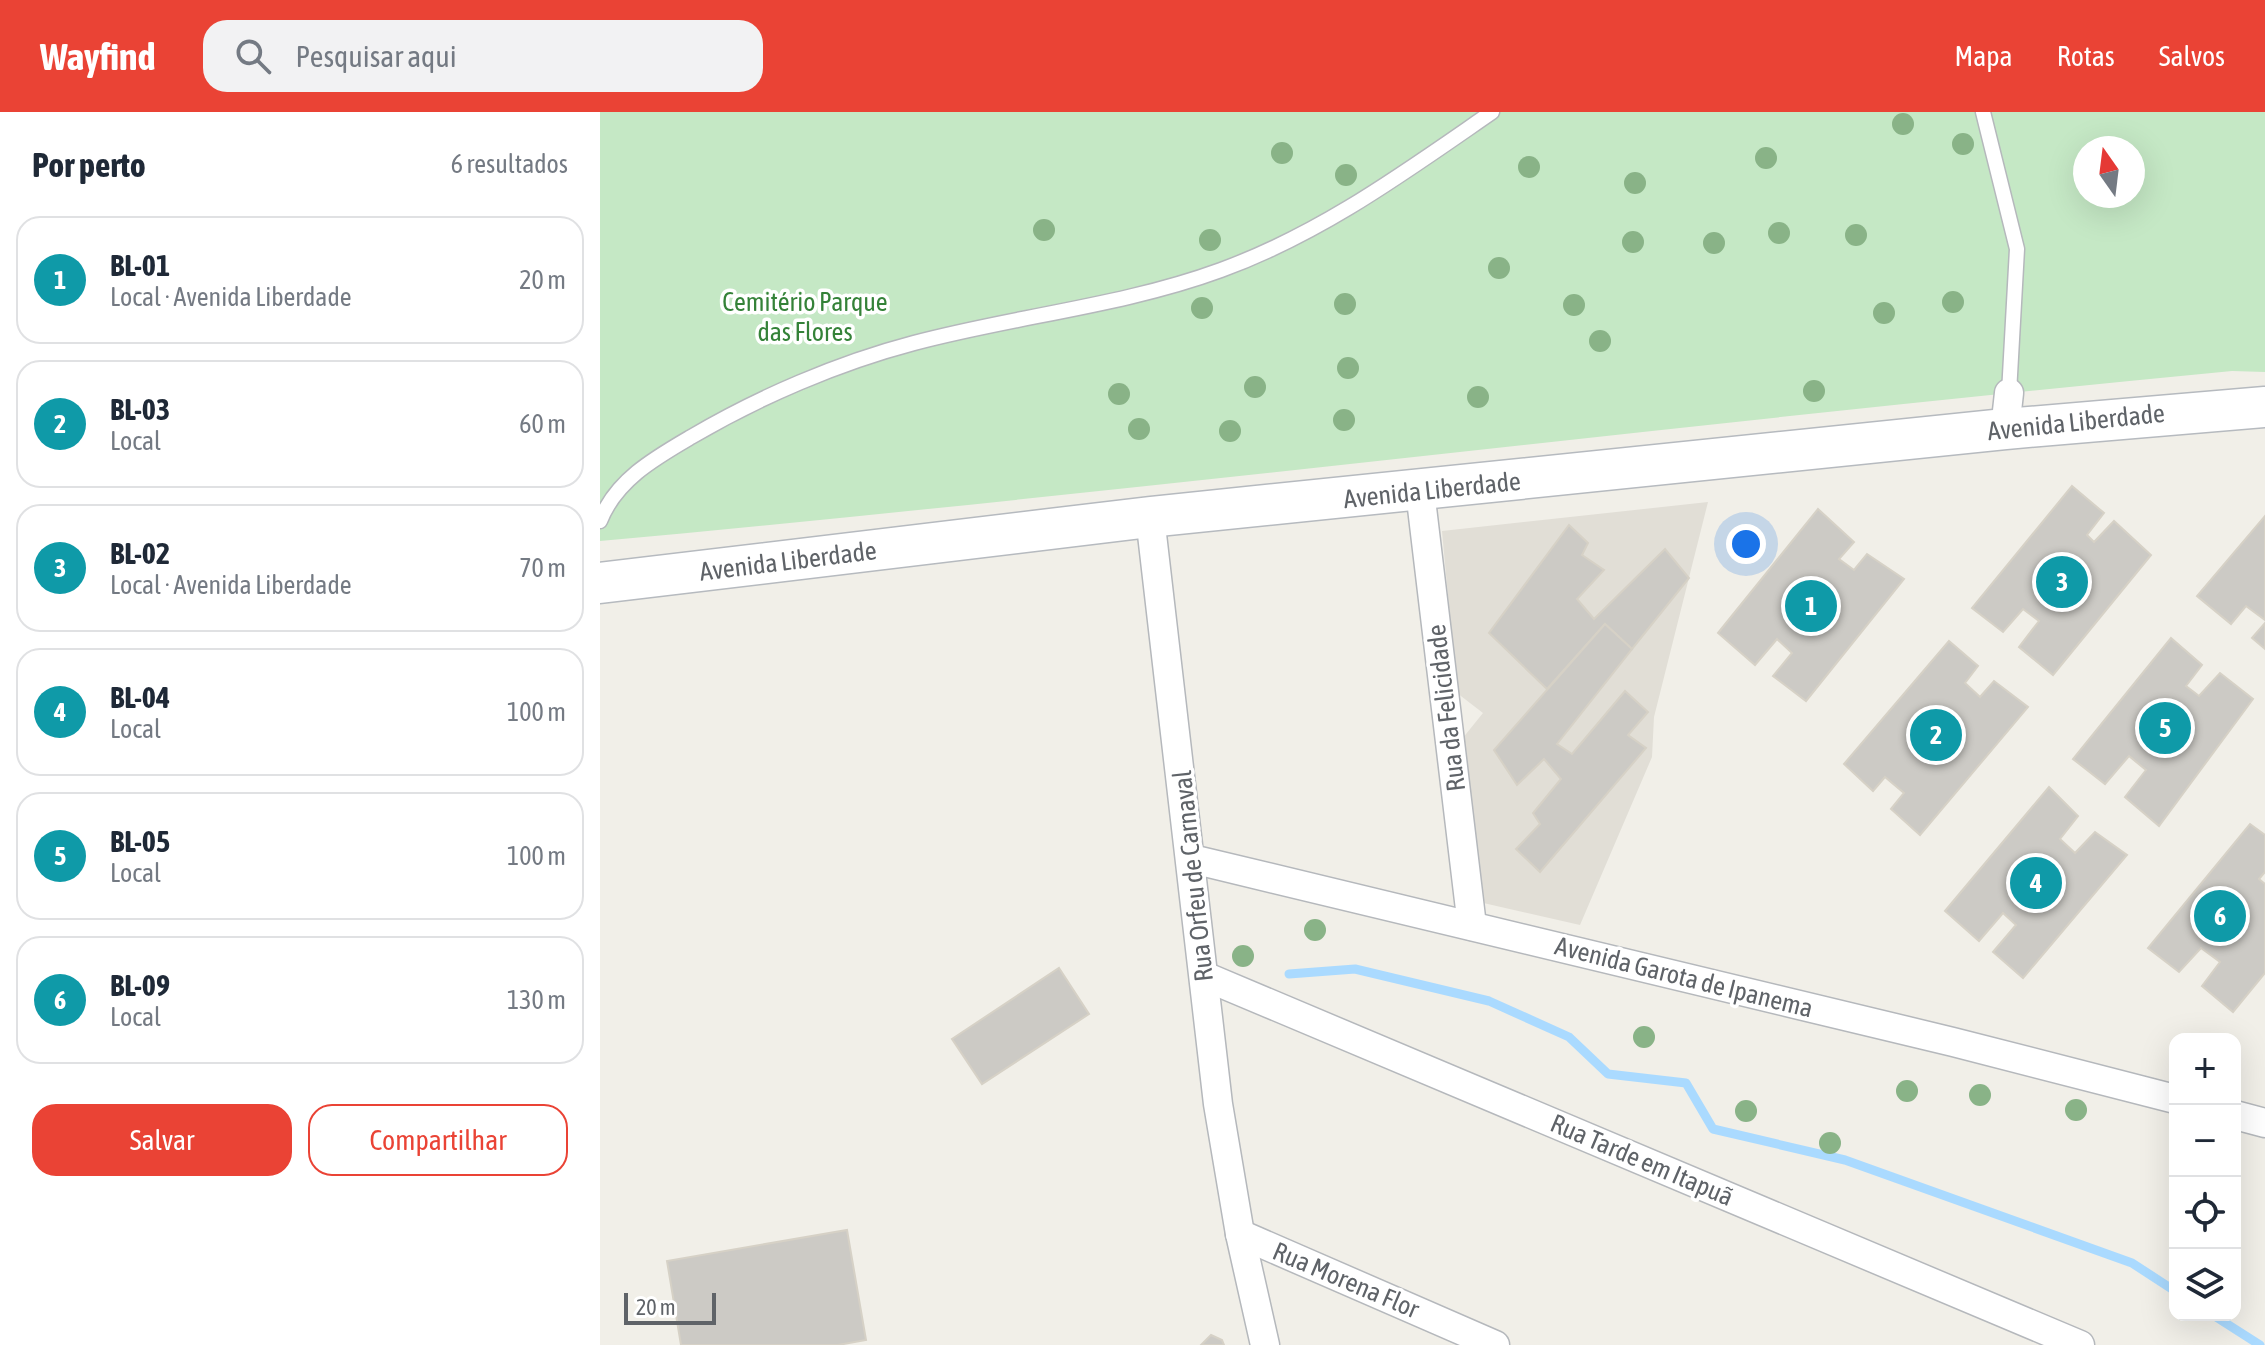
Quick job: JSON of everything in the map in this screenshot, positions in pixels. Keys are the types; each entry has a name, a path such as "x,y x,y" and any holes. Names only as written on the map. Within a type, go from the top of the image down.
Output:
{"main road":[{"name":"Avenida Liberdade","path":"600,583 1150,517 1420,491 2007,411 2265,407"}],"street":[{"name":"Rua da Felicidade","path":"1420,491 1472,926"},
{"name":"Rua Orfeu de Carnaval","path":"1150,517 1218,1104 1240,1234 1265,1345"},
{"name":"Avenida Garota de Ipanema","path":"1192,859 2169,1098"},
{"name":"Rua Tarde em Itapuã","path":"1204,976 2080,1345"},
{"path":"2241,1117 2265,1123"},
{"name":"Rua Morena Flor","path":"1240,1234 1481,1341"}],"lane":[{"path":"600,521 621,486 652,460 711,425 801,382 912,343 1218,271 1289,243 1353,208 1492,112"},
{"path":"1983,112 2017,249 2007,411"}],"shaded area":[{"path":"1708,502 1654,717 1652,757 1580,925 1479,902 1462,739 1483,713 1457,693 1442,531"}],"green space":[{"name":"Cemitério Parque das Flores","path":"600,112 2265,112 2265,372 2232,371 2028,391 600,541"}],"building":[{"path":"2072,486 2104,513 2087,535 2094,542 2114,521 2151,555 2053,675 2019,647 2039,621 2023,609 2003,632 1972,608"},
{"path":"1818,509 1854,542 1839,559 1854,570 1867,554 1904,579 1806,701 1773,676 1792,653 1777,639 1755,665 1718,633"},
{"path":"2265,516 2265,620 2246,606 2231,624 2197,596"},
{"path":"1569,525 1588,543 1582,555 1604,570 1577,599 1594,619 1665,549 1689,578 1632,649 1605,624 1547,689 1489,633"},
{"path":"2265,623 2265,649 2252,638"},
{"path":"1605,624 1632,649 1557,744 1572,754 1625,691 1648,712 1628,735 1646,748 1540,872 1516,849 1540,824 1533,813 1561,779 1544,759 1517,785 1494,750"},
{"path":"2171,638 2202,665 2186,686 2199,696 2220,673 2253,699 2159,826 2125,797 2146,770 2129,756 2105,784 2073,759"},
{"path":"1949,641 1978,666 1965,683 1980,697 1994,681 2028,707 1920,835 1891,809 1904,793 1885,777 1873,791 1844,764"},
{"path":"2049,787 2078,816 2060,839 2075,853 2095,832 2127,855 2023,978 1993,952 2016,925 2003,913 1979,941 1945,911"},
{"path":"2250,824 2265,835 2265,872 2259,879 2265,884 2265,973 2233,1012 2202,986 2220,962 2201,948 2179,972 2148,948"},
{"path":"1059,968 1089,1014 982,1084 952,1039"},
{"path":"847,1230 866,1340 838,1345 681,1345 667,1261"},
{"path":"1211,1335 1222,1340 1224,1345 1201,1345"}],"waterway":[{"path":"1289,974 1355,969 1489,1001 1569,1037 1608,1074 1686,1083 1713,1129 1845,1160 2132,1263 2169,1287"},
{"path":"2222,1321 2260,1345"}],"place":[{"name":"BL-02","path":"2062,582"},
{"name":"BL-01","path":"1811,606"},
{"name":"BL-05","path":"2165,728"},
{"name":"BL-03","path":"1936,735"},
{"name":"BL-04","path":"2036,883"},
{"name":"BL-09","path":"2220,916"}]}
